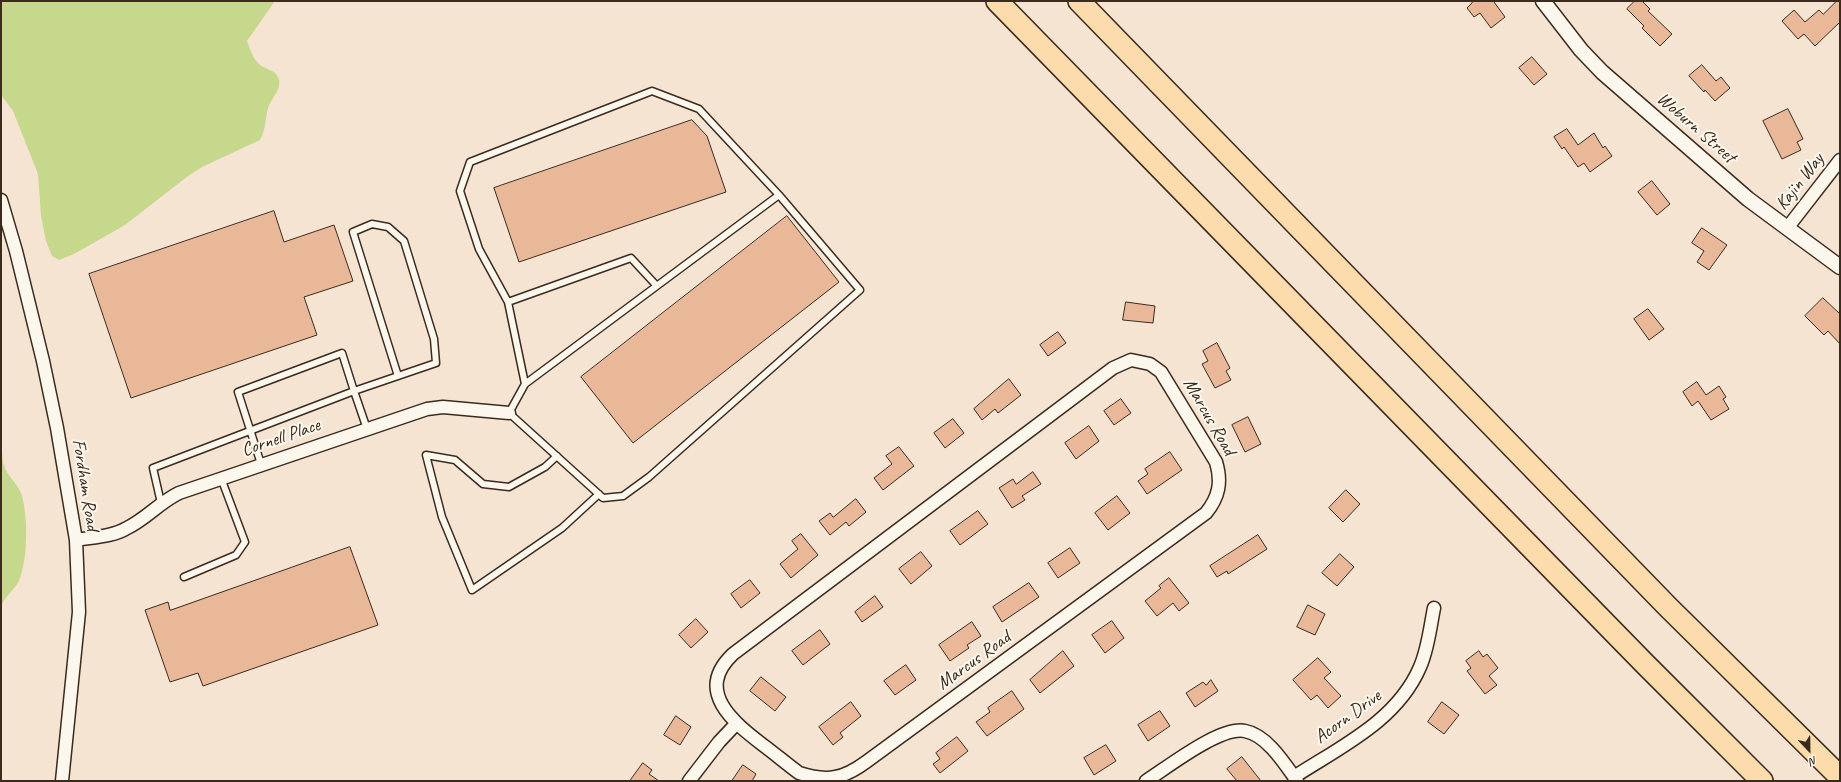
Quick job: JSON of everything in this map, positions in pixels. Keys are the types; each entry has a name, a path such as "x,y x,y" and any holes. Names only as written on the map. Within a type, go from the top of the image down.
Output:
{"highway":[{"path":"997,1 1645,664 1762,781"},
{"path":"1078,1 1668,607 1839,779"}],"street":[{"name":"Woburn Street","path":"1543,1 1581,50 1602,72 1748,199 1788,227 1840,267"},
{"name":"Kajin Way","path":"1788,227 1840,160"},
{"name":"Fordham Road","path":"1,200 16,251 43,361 57,428 76,540 79,612 62,781"},
{"name":"Marcus Road","path":"1138,360 1150,364 1161,372 1213,455 1218,470 1220,485 1218,493 1211,507 1200,518 845,776 823,780 810,778 799,773 736,724 721,705 717,688 718,677 722,666 733,654 1113,368 1125,361 1138,360"},
{"name":"Cornell Place","path":"76,540 111,535 123,530 179,493 261,464 435,407 509,413"},
{"name":"Acorn Drive","path":"1295,779 1375,724 1397,704 1414,682 1421,666 1434,608"},
{"path":"689,781 736,724"},
{"path":"1146,781 1211,739 1237,731 1246,731 1268,744 1281,758 1295,779"}],"lane":[{"path":"525,384 508,302 479,249 460,191 470,162 652,91 699,109 779,195 860,290 649,477 623,496 603,498 509,413 525,384 656,285 779,195"},
{"path":"161,504 154,468 354,391 398,376 436,363 434,339 404,241 388,227 372,224 353,232 398,376"},
{"path":"508,302 631,258 656,285"},
{"path":"261,464 238,392 342,353 367,429"},
{"path":"557,456 545,467 509,487 482,484 455,460 426,455 442,517 472,590 562,528 599,494"},
{"path":"184,577 236,555 245,542 221,478"}],"green space":[{"path":"1,1 275,1 247,41 255,60 260,65 276,74 279,78 279,87 268,108 260,140 202,167 188,176 125,225 74,254 59,260 52,256 46,241 41,216 38,174 13,111 1,95"},
{"path":"1,442 5,469 21,492 24,505 26,538 24,562 19,581 1,606"}],"building":[{"path":"1471,1 1495,1 1494,2 1505,17 1491,28 1480,13 1474,17 1467,8 1472,3"},
{"path":"1635,1 1642,1 1650,9 1648,11 1672,34 1660,46 1642,28 1644,26 1627,9"},
{"path":"1837,1 1840,1 1840,22 1815,46 1804,34 1798,39 1782,21 1794,10 1805,22 1819,10 1823,14"},
{"path":"1532,57 1547,74 1534,85 1519,68"},
{"path":"1702,65 1716,81 1721,77 1730,88 1715,101 1689,76"},
{"path":"1788,109 1803,139 1797,142 1801,150 1782,159 1763,121"},
{"path":"692,120 707,136 726,192 519,262 494,188"},
{"path":"1567,129 1578,145 1594,133 1603,148 1605,146 1612,156 1590,172 1584,163 1578,167 1564,147 1562,149 1554,137"},
{"path":"1652,181 1670,204 1657,215 1638,192"},
{"path":"274,211 284,242 334,225 353,281 304,297 317,335 131,398 89,274"},
{"path":"787,216 839,282 633,443 581,377"},
{"path":"1702,228 1727,245 1709,270 1697,262 1704,251 1692,243"},
{"path":"1823,298 1840,314 1840,344 1828,331 1824,335 1805,316"},
{"path":"1126,302 1155,306 1153,323 1123,320"},
{"path":"1648,309 1664,329 1649,340 1634,319"},
{"path":"1058,332 1066,343 1048,356 1040,345"},
{"path":"1217,343 1230,368 1226,371 1231,380 1215,388 1202,364 1208,361 1203,351"},
{"path":"1009,379 1021,395 998,413 995,409 982,420 974,409"},
{"path":"1697,382 1706,395 1719,386 1726,397 1723,399 1729,409 1711,420 1698,401 1692,406 1683,392"},
{"path":"1121,399 1131,413 1114,425 1104,411"},
{"path":"1248,417 1261,444 1245,452 1232,425"},
{"path":"953,419 964,433 945,448 934,433"},
{"path":"1089,426 1099,441 1076,459 1065,443"},
{"path":"899,447 914,466 883,490 874,478 892,464 886,456"},
{"path":"1170,452 1182,470 1147,494 1138,481 1148,474 1145,469"},
{"path":"1033,472 1041,484 1022,496 1025,500 1012,508 999,488 1013,479 1016,484"},
{"path":"1346,490 1360,504 1343,522 1329,508"},
{"path":"1117,496 1130,513 1108,530 1095,513"},
{"path":"856,499 866,512 849,526 846,522 830,535 819,521 830,513 833,517"},
{"path":"978,511 988,524 960,545 950,531"},
{"path":"801,534 818,555 791,578 780,564 798,549 792,541"},
{"path":"1258,535 1267,549 1228,574 1227,571 1217,577 1210,566"},
{"path":"350,547 378,625 203,686 198,673 170,682 145,610 168,602 170,610"},
{"path":"1070,548 1080,563 1058,578 1048,563"},
{"path":"921,552 932,566 911,584 899,569"},
{"path":"1340,554 1354,567 1337,586 1322,573"},
{"path":"1169,578 1189,603 1179,611 1173,603 1157,616 1145,601 1161,588 1159,586"},
{"path":"750,580 760,593 741,608 731,594"},
{"path":"1029,583 1039,597 1002,622 993,607"},
{"path":"875,596 883,607 862,622 855,612"},
{"path":"1308,605 1325,614 1315,635 1297,627"},
{"path":"696,619 708,632 691,648 679,635"},
{"path":"1112,621 1124,638 1105,653 1092,635"},
{"path":"972,622 981,636 967,645 969,648 950,661 939,645"},
{"path":"820,630 830,644 803,665 792,651"},
{"path":"1063,651 1074,666 1040,693 1030,680"},
{"path":"1479,651 1483,657 1487,654 1498,668 1489,676 1497,685 1485,694 1467,671 1471,668 1466,661"},
{"path":"1318,658 1331,672 1324,678 1341,696 1328,708 1317,695 1311,700 1293,680"},
{"path":"906,665 916,680 895,695 884,681"},
{"path":"761,677 786,697 775,711 750,691"},
{"path":"1211,680 1218,691 1195,707 1186,693 1203,682 1206,685"},
{"path":"1012,691 1024,709 987,736 976,722 990,712 988,708"},
{"path":"851,702 861,716 840,733 843,737 833,745 819,727"},
{"path":"1442,702 1459,715 1444,734 1428,722"},
{"path":"1160,711 1170,726 1148,741 1138,725"},
{"path":"676,716 691,727 680,745 664,735"},
{"path":"957,737 968,751 940,773 933,764 940,759 936,753"},
{"path":"1106,745 1116,761 1094,775 1084,758"},
{"path":"1242,757 1261,781 1237,781 1227,769"},
{"path":"643,763 652,770 649,774 659,781 630,781"},
{"path":"743,765 756,774 752,781 732,781"}]}
